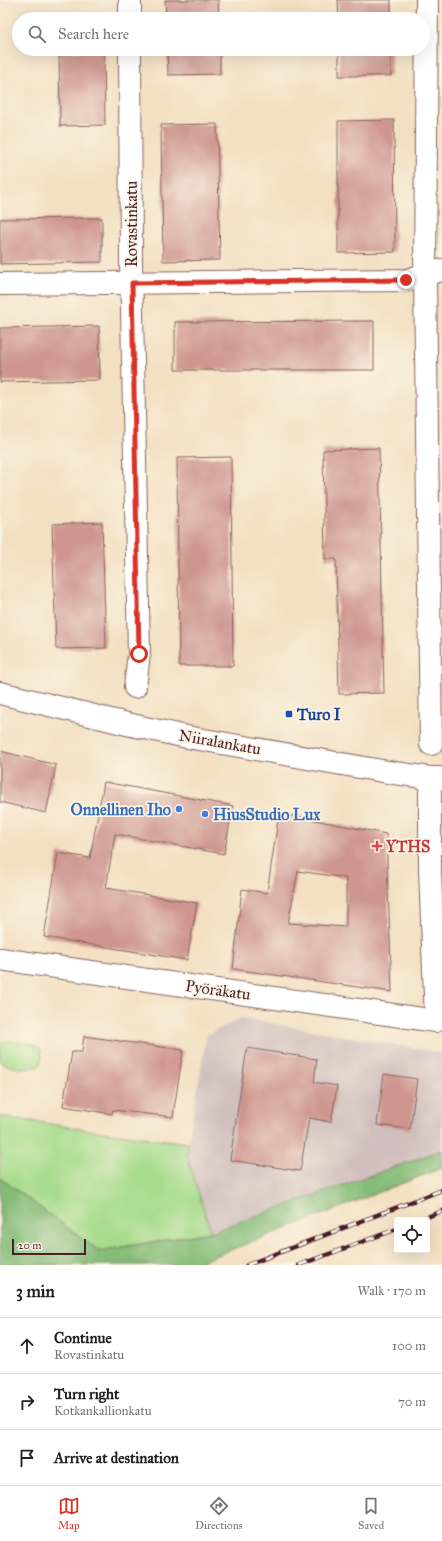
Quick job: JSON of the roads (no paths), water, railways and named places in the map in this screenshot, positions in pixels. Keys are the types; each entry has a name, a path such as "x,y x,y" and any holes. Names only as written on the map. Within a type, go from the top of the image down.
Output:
{"street":[{"path":"130,0 130,12"},
{"path":"427,0 427,12"},
{"name":"Rovastinkatu","path":"130,56 132,283 139,654 135,687"},
{"path":"428,56 433,273 431,744"},
{"path":"0,284 406,280 433,273"},
{"name":"Niiralankatu","path":"0,693 187,737 436,778"},
{"name":"Pyöräkatu","path":"0,959 436,1021 430,871 436,778"}],"railway":[{"path":"247,1265 442,1190"},
{"path":"427,1217 442,1211"},
{"path":"299,1265 394,1230"}],"place":[{"name":"Turo I","path":"289,714"},
{"name":"Onnellinen Iho","path":"179,809"},
{"name":"HiusStudio Lux","path":"205,814"},
{"name":"YTHS","path":"377,846"}]}
